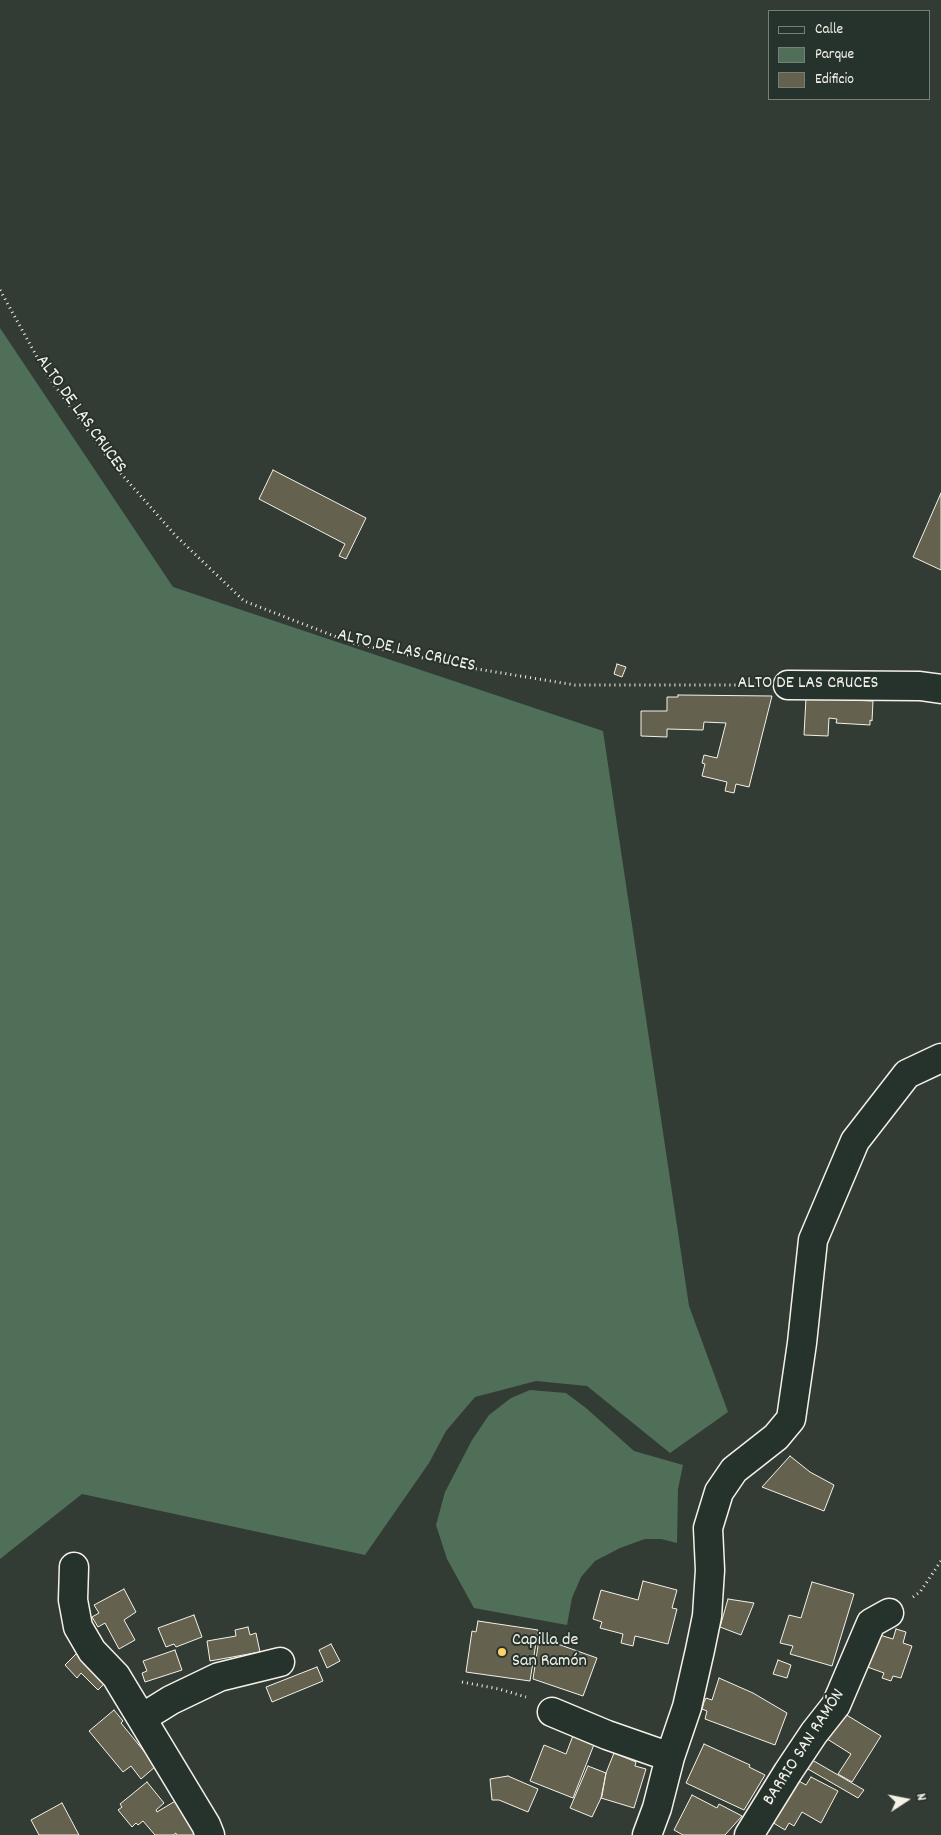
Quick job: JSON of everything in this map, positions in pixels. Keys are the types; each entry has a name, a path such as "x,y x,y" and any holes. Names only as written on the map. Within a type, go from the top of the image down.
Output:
{"street":[{"name":"ALTO DE LAS CRUCES","path":"788,685 920,686 941,689"},
{"path":"647,1835 687,1707 702,1642 707,1616 710,1570 708,1528 719,1492 734,1470 776,1437 791,1420 814,1240 854,1141 907,1074 941,1058"},
{"path":"74,1567 73,1600 78,1626 92,1650 116,1676 206,1825 210,1835"},
{"name":"BARRIO SAN RAMÓN","path":"749,1835 793,1764 814,1733 836,1706 871,1624 889,1613"},
{"path":"142,1718 171,1700 220,1677 280,1662"},
{"path":"552,1712 606,1735 670,1757"}],"path":[{"name":"ALTO DE LAS CRUCES","path":"0,290 47,375 110,461 175,535 244,602 352,643 465,667 575,685 788,685"},
{"path":"889,1613 920,1592 941,1561"},
{"path":"462,1682 499,1689 526,1697 552,1712"}],"green space":[{"path":"0,328 173,587 603,731 689,1306 728,1412 670,1453 587,1386 536,1381 475,1397 446,1431 429,1463 365,1555 82,1494 0,1559"},
{"path":"530,1390 566,1393 586,1408 634,1451 683,1465 678,1489 677,1543 661,1539 645,1539 620,1548 595,1561 581,1577 572,1598 567,1625 474,1608 447,1559 436,1525 445,1492 472,1440 489,1415 511,1398"}],"building":[{"path":"273,470 366,518 346,559 339,556 345,544 259,499"},
{"path":"941,493 941,570 913,557"},
{"path":"617,664 626,667 622,677 614,674"},
{"path":"678,695 772,696 749,787 736,784 734,793 725,791 727,782 702,776 705,764 702,763 704,755 717,758 726,723 704,722 703,730 667,729 667,737 641,736 641,711 667,711 667,697 678,697"},
{"path":"806,698 873,701 872,721 870,720 870,725 836,723 837,719 829,718 828,736 804,735"},
{"path":"790,1456 810,1472 834,1485 824,1511 762,1487"},
{"path":"643,1581 677,1590 672,1608 677,1609 668,1644 635,1636 633,1646 621,1643 623,1634 600,1628 602,1622 593,1619 601,1590 638,1600"},
{"path":"812,1582 854,1594 832,1666 790,1654 793,1646 780,1643 789,1615 801,1618"},
{"path":"124,1589 136,1612 124,1620 135,1640 119,1649 105,1623 98,1627 92,1617 99,1613 94,1605"},
{"path":"728,1599 754,1603 741,1635 720,1627"},
{"path":"194,1615 202,1637 176,1647 174,1644 166,1647 158,1628"},
{"name":"Capilla de San Ramón","path":"478,1621 538,1630 530,1681 466,1672 472,1631 476,1632"},
{"path":"248,1627 250,1635 256,1633 260,1652 210,1661 207,1641 236,1636 235,1630"},
{"path":"896,1629 906,1632 903,1643 912,1646 901,1678 893,1676 891,1681 882,1678 884,1673 862,1665 873,1633 893,1639"},
{"path":"540,1633 554,1637 552,1642 597,1658 583,1696 533,1679"},
{"path":"331,1644 340,1661 327,1668 319,1650"},
{"path":"175,1650 182,1670 145,1682 142,1673 147,1671 143,1661"},
{"path":"78,1652 107,1681 98,1690 81,1673 77,1678 65,1665"},
{"path":"778,1660 791,1665 787,1678 773,1674"},
{"path":"317,1667 323,1681 272,1702 266,1687"},
{"path":"719,1678 753,1693 787,1713 775,1745 705,1719 707,1711 702,1709 704,1702 706,1698 712,1700"},
{"path":"114,1710 123,1721 121,1723 156,1766 141,1779 131,1766 123,1772 89,1731"},
{"path":"840,1711 881,1736 852,1782 838,1774 851,1754 824,1737"},
{"path":"574,1733 595,1742 573,1798 530,1781 544,1745 566,1754"},
{"path":"704,1744 750,1765 749,1767 765,1775 744,1810 686,1783"},
{"path":"614,1753 636,1762 635,1766 646,1769 634,1808 601,1798 606,1773"},
{"path":"807,1757 864,1790 858,1798 801,1765"},
{"path":"588,1766 606,1773 602,1796 592,1817 570,1808"},
{"path":"508,1776 538,1789 528,1812 499,1800 492,1800 490,1779"},
{"path":"811,1777 838,1791 821,1823 802,1812 794,1826 789,1823 785,1830 767,1819 795,1779 806,1785"},
{"path":"147,1782 164,1803 156,1810 157,1812 177,1800 195,1835 176,1835 176,1833 173,1835 155,1835 143,1821 138,1825 136,1823 132,1827 118,1810 122,1807 120,1804"},
{"path":"692,1795 717,1808 719,1804 742,1816 725,1835 683,1835 674,1830"},
{"path":"62,1803 79,1835 39,1835 31,1820"}],"place":[{"name":"Capilla de San Ramón","path":"502,1652"}]}
